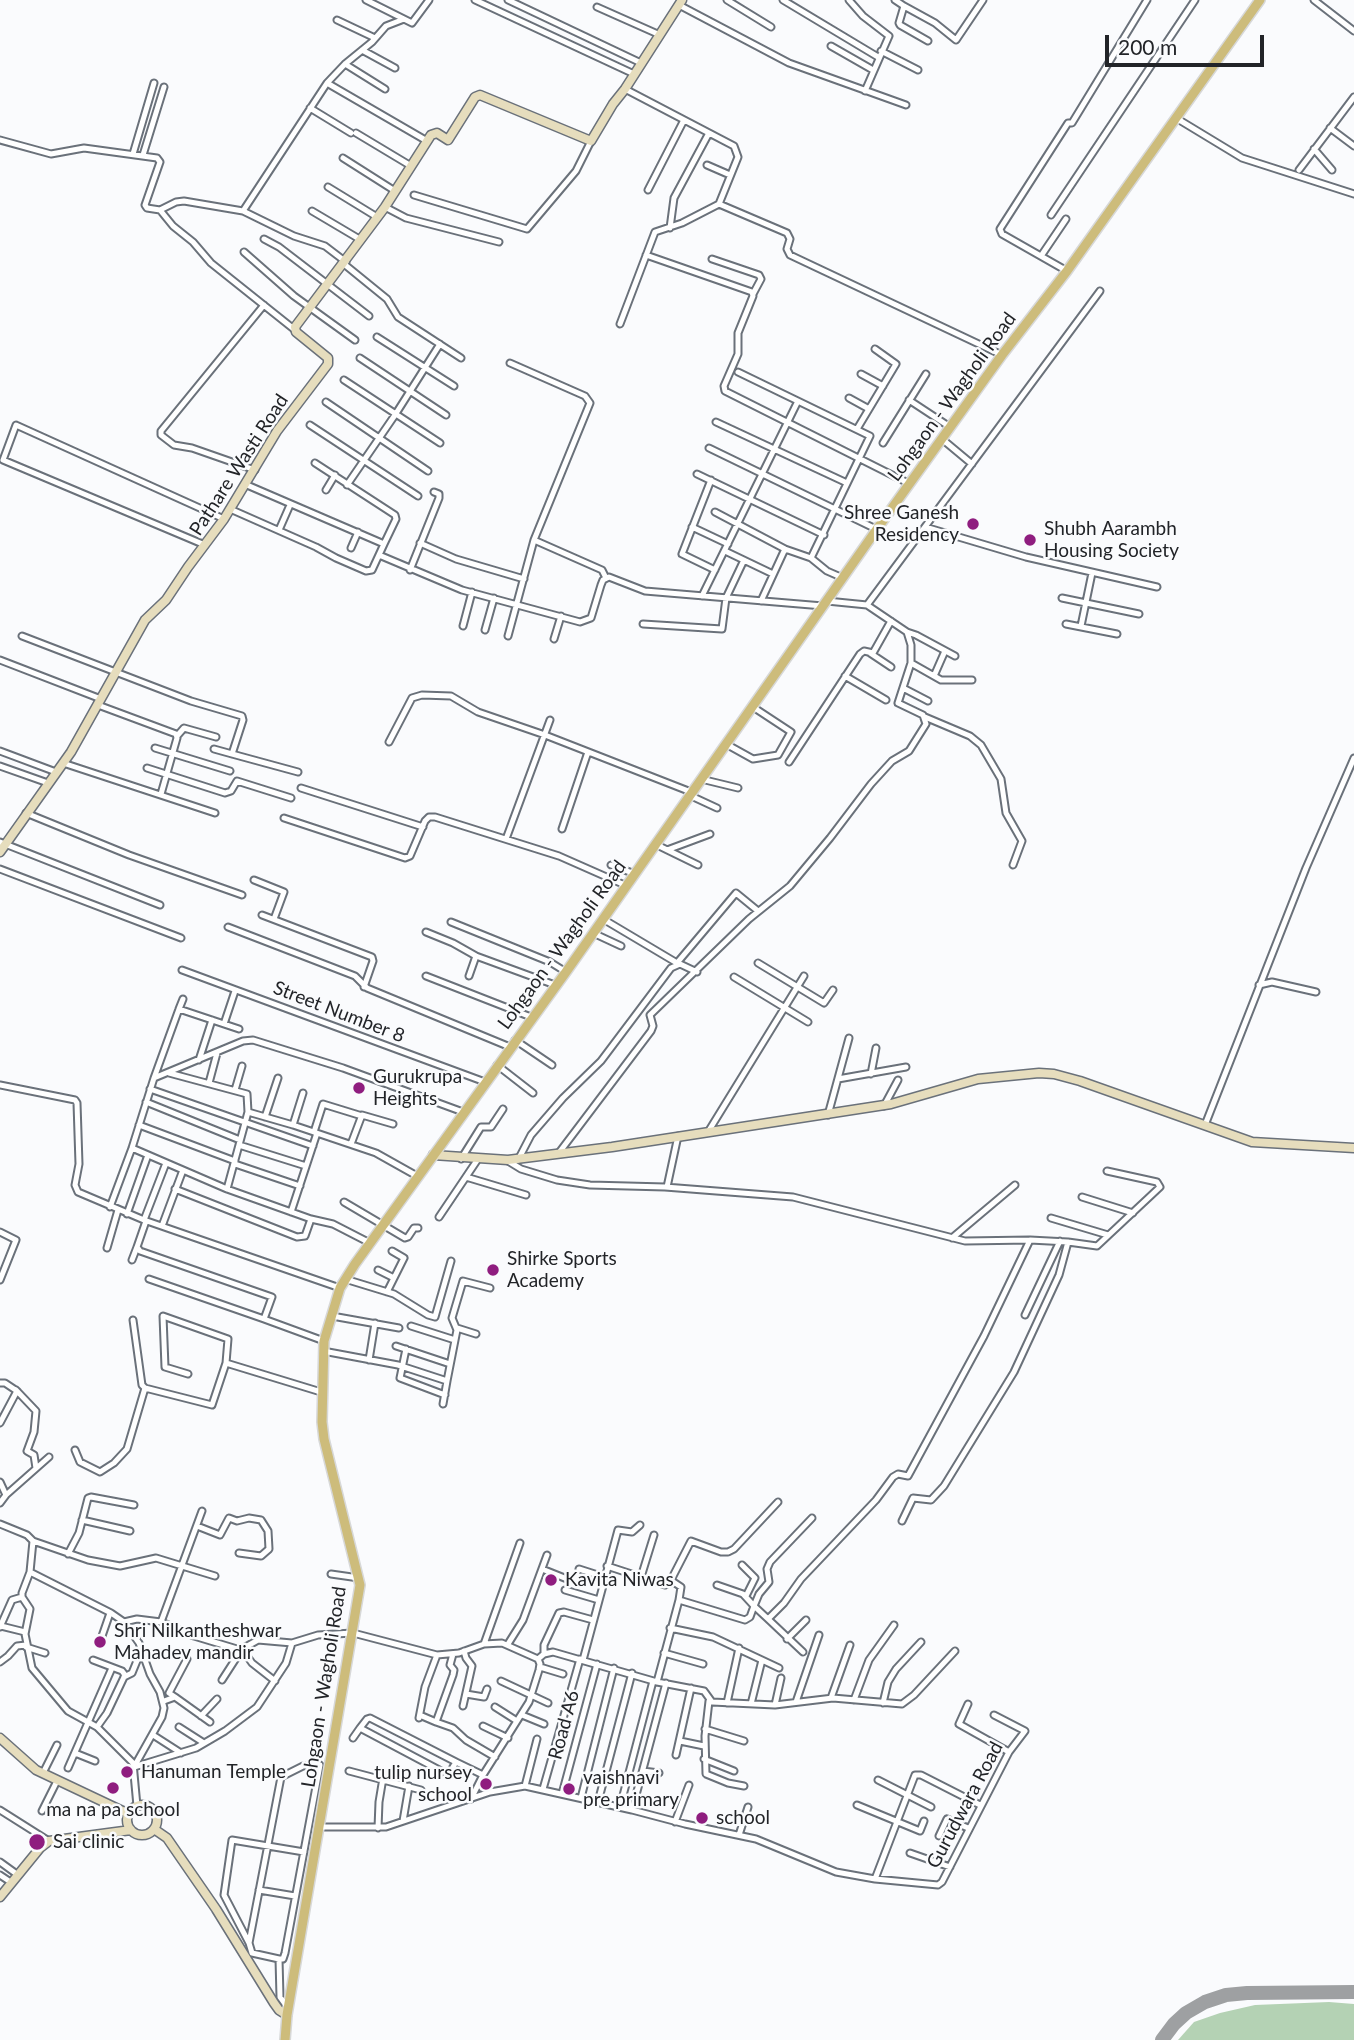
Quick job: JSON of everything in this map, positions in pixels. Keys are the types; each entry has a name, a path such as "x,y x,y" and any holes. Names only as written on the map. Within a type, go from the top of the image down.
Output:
{"main road":[{"name":"Lohgaon - Wagholi Road","path":"285,2040 287,2011 359,1599 359,1578 324,1439 321,1392 324,1346 342,1284 627,886 877,529 1002,355 1067,271 1260,0"}],"street":[{"path":"366,0 412,23 429,0"},
{"path":"475,0 634,74"},
{"path":"508,0 641,63"},
{"path":"727,0 771,27"},
{"path":"783,0 880,54 918,70"},
{"path":"849,0 863,16 889,36 865,91"},
{"path":"895,0 935,23 956,40 983,0"},
{"path":"1067,271 1002,234 1000,229 1068,123 1072,123 1147,0"},
{"path":"1051,215 1195,0"},
{"path":"1314,0 1354,31"},
{"path":"414,195 527,229 576,171 612,104 625,89 681,2 789,63 906,106"},
{"path":"904,6 899,23 928,41"},
{"path":"597,7 660,35"},
{"path":"243,211 327,83 386,26 404,19"},
{"path":"337,20 375,38"},
{"path":"831,46 873,70"},
{"path":"362,50 395,68"},
{"path":"345,64 385,89"},
{"path":"133,154 154,83"},
{"path":"327,83 427,142"},
{"path":"143,155 164,87"},
{"path":"620,324 655,232 696,217 719,204 738,157 734,146 625,89"},
{"path":"160,210 211,263 295,330 385,207 427,142 434,133 449,139 477,95 591,141"},
{"path":"1299,170 1354,97"},
{"path":"1347,106 1354,112"},
{"path":"310,108 411,166"},
{"path":"1176,118 1242,158 1354,194"},
{"path":"648,190 684,120"},
{"path":"1330,128 1354,146"},
{"path":"670,228 674,198 709,133"},
{"path":"0,140 51,154 84,148 157,158 160,162 145,205 147,208"},
{"path":"1314,149 1332,170"},
{"path":"343,159 395,191"},
{"path":"707,165 730,175"},
{"path":"328,187 377,218"},
{"path":"147,208 160,210 184,201 243,211 294,236 325,246 387,299 398,317 461,358"},
{"path":"719,204 788,233 790,255 1002,355"},
{"path":"385,207 403,217 499,242"},
{"path":"140,216 147,208"},
{"path":"312,211 361,240"},
{"path":"1041,256 1066,219"},
{"path":"264,239 279,247 369,316"},
{"path":"244,252 294,296 355,340"},
{"path":"646,255 753,294"},
{"path":"712,259 759,275 761,279 738,333 738,354 724,391 910,484"},
{"path":"867,604 1100,291"},
{"path":"255,470 192,447 174,445 161,431 264,305"},
{"name":"Pathare Wasti Road","path":"2,846 64,763 145,620 166,600 225,519 277,431 329,361 295,330"},
{"path":"377,337 454,386"},
{"path":"347,485 440,344"},
{"path":"857,429 896,363 875,349"},
{"path":"360,358 446,415"},
{"path":"508,636 534,540 590,403 585,396 510,363"},
{"path":"738,372 870,436 811,558"},
{"path":"861,374 883,386"},
{"path":"883,443 926,374"},
{"path":"344,380 440,443"},
{"path":"849,398 869,409"},
{"path":"909,400 951,427"},
{"path":"702,596 798,401"},
{"path":"326,402 428,471"},
{"path":"716,422 847,483"},
{"path":"205,545 3,460 16,425 225,519"},
{"path":"310,425 418,496"},
{"path":"942,439 972,464"},
{"path":"709,448 877,529"},
{"path":"230,509 369,572 396,517 315,463"},
{"path":"698,474 824,535"},
{"path":"326,490 335,475"},
{"path":"711,480 682,555 715,570"},
{"path":"247,485 384,544"},
{"path":"410,570 439,498 439,494 434,492"},
{"path":"279,530 290,505"},
{"path":"715,512 785,550 811,558 827,571 843,578"},
{"path":"692,527 744,560 773,574"},
{"path":"925,527 1026,557 1157,587"},
{"path":"351,548 358,533"},
{"path":"534,540 602,570 606,578"},
{"path":"420,543 456,559 524,579"},
{"path":"761,601 785,550"},
{"path":"379,555 410,570 472,592 580,622 589,620 606,578"},
{"path":"643,624 722,629 726,598 744,560"},
{"path":"1081,626 1092,573"},
{"path":"606,578 645,591 761,601 867,604 907,632 955,656"},
{"path":"463,626 472,592"},
{"path":"485,630 494,598"},
{"path":"1062,598 1139,614"},
{"path":"554,639 561,616"},
{"path":"870,653 875,651 891,621"},
{"path":"1066,624 1117,634"},
{"path":"907,632 911,645 911,663 899,705 970,736 981,745 1001,779 1006,813 1022,841 1013,866"},
{"path":"22,636 191,701 242,716 232,754"},
{"path":"934,676 945,651"},
{"path":"789,762 860,654 870,653 891,667"},
{"path":"0,660 177,736"},
{"path":"911,663 944,680 972,680"},
{"path":"845,676 886,700"},
{"path":"903,688 928,701"},
{"path":"389,742 412,698 422,695 455,697 478,712 588,751 690,793 717,808"},
{"path":"726,744 753,759 778,755 791,732 753,707"},
{"path":"558,1154 652,1029 650,1016 758,911 793,883 871,784 892,761 909,751 926,724 925,717"},
{"path":"506,839 550,720"},
{"path":"161,794 177,736 184,728 216,737"},
{"path":"155,748 230,771"},
{"path":"214,749 298,772"},
{"path":"0,751 55,772"},
{"path":"562,828 588,751"},
{"path":"1205,1125 1306,868 1354,758"},
{"path":"64,763 215,813"},
{"path":"0,766 48,783"},
{"path":"147,768 225,793 230,791 237,781 291,798"},
{"path":"701,779 738,788"},
{"path":"302,788 423,827"},
{"path":"26,813 130,855 242,895"},
{"path":"284,818 405,858 410,856 427,819 432,816 570,860 627,886"},
{"path":"667,850 710,834"},
{"path":"655,844 698,865"},
{"path":"2,846 160,905"},
{"path":"611,865 635,874"},
{"path":"0,869 181,938"},
{"path":"254,880 284,892 274,919"},
{"path":"518,1160 531,1135 563,1098 601,1061 650,995 734,895 738,894 758,911"},
{"path":"262,915 372,957 364,986"},
{"path":"603,919 697,972"},
{"path":"451,922 550,962 566,972"},
{"path":"228,927 355,976 364,986 513,1044 552,1065"},
{"path":"426,932 476,956 555,985"},
{"path":"593,933 621,946"},
{"path":"469,976 476,956"},
{"path":"758,963 824,1003 833,989"},
{"name":"Street Number 8","path":"182,970 485,1082"},
{"path":"426,976 531,1017"},
{"path":"708,1132 804,976"},
{"path":"734,977 808,1023"},
{"path":"1259,985 1272,982 1316,992"},
{"path":"224,1024 235,990"},
{"path":"110,1207 183,999"},
{"path":"179,1009 239,1029"},
{"path":"199,1060 212,1020"},
{"path":"828,1115 849,1038"},
{"path":"154,1078 243,1041 253,1040 343,1068 463,1112"},
{"path":"871,1074 876,1048"},
{"path":"209,1083 217,1052"},
{"path":"497,1065 533,1093"},
{"path":"235,1090 242,1066"},
{"path":"838,1079 906,1067"},
{"path":"167,1072 247,1094 245,1124 227,1189"},
{"path":"433,1155 518,1160 828,1115 884,1105 996,1076 1048,1073 1080,1081 1252,1142 1354,1148"},
{"path":"265,1117 278,1078"},
{"path":"884,1105 898,1080"},
{"path":"0,1085 75,1100 79,1164 76,1190 110,1207 342,1284 387,1292 435,1317 451,1261"},
{"path":"150,1089 313,1146"},
{"path":"293,1125 303,1093"},
{"path":"146,1102 240,1142 306,1166"},
{"path":"291,1212 313,1146 323,1104 394,1124"},
{"path":"461,1158 481,1127 491,1127 503,1110"},
{"path":"247,1112 376,1153 417,1176"},
{"path":"351,1144 362,1116"},
{"path":"139,1125 300,1186"},
{"path":"667,1187 678,1136"},
{"path":"132,1148 227,1189 311,1219 333,1224 370,1243"},
{"path":"127,1213 148,1155"},
{"path":"439,1217 478,1159"},
{"path":"508,1160 521,1169 557,1180 805,1198 971,1242 1030,1240 1097,1246 1160,1185 1107,1171"},
{"path":"132,1260 166,1163"},
{"path":"162,1226 183,1170"},
{"path":"466,1177 526,1195"},
{"path":"952,1238 1015,1185"},
{"path":"176,1189 297,1237 304,1236 311,1219"},
{"path":"1082,1198 1133,1213"},
{"path":"344,1202 407,1238 418,1228"},
{"path":"107,1248 118,1210"},
{"path":"1051,1219 1108,1235"},
{"path":"0,1232 16,1240 0,1280"},
{"path":"768,1619 784,1603 801,1579 876,1500 893,1477 898,1474 908,1476 984,1336 1030,1240"},
{"path":"1025,1315 1060,1241"},
{"path":"902,1521 913,1498 931,1500 944,1486 1014,1372 1059,1275 1068,1242"},
{"path":"137,1247 139,1251 272,1297 264,1319"},
{"path":"387,1292 404,1258 392,1251"},
{"path":"378,1270 394,1278"},
{"path":"149,1279 264,1319 324,1346 369,1360 402,1366 447,1381"},
{"path":"443,1404 457,1328 452,1318 463,1281 490,1288"},
{"path":"133,1320 142,1385 212,1405 226,1363 228,1339 163,1316 165,1367 188,1374"},
{"path":"332,1316 399,1328"},
{"path":"369,1360 375,1323"},
{"path":"411,1326 455,1340"},
{"path":"457,1328 476,1334"},
{"path":"396,1346 450,1364"},
{"path":"406,1349 400,1378 445,1395"},
{"path":"226,1363 321,1392"},
{"path":"0,1383 16,1390 36,1411 34,1432 27,1451 34,1455 36,1468"},
{"path":"75,1450 80,1462 100,1472 114,1464 127,1449 145,1388"},
{"path":"0,1423 16,1390"},
{"path":"0,1503 50,1457"},
{"path":"0,1482 6,1495"},
{"path":"68,1554 79,1533 86,1502 91,1497 134,1506"},
{"path":"672,1581 673,1574 691,1541 728,1552 734,1549 778,1502"},
{"path":"161,1622 202,1511"},
{"path":"197,1527 216,1535 222,1533 229,1518 237,1521 249,1518 261,1520 268,1531 269,1549 261,1556 239,1553"},
{"path":"679,1600 745,1620 750,1617 759,1594 769,1582 767,1569 770,1562 812,1518"},
{"path":"82,1520 130,1531"},
{"path":"0,1524 27,1535 33,1541 68,1554 120,1566 156,1559 215,1576"},
{"path":"544,1789 618,1530 632,1532 640,1525"},
{"path":"641,1577 654,1535"},
{"path":"22,1597 30,1572 33,1541"},
{"path":"484,1644 520,1542"},
{"path":"508,1644 520,1626 547,1555"},
{"path":"742,1565 755,1578 746,1596"},
{"path":"607,1566 665,1584 672,1581"},
{"path":"542,1569 567,1579"},
{"path":"579,1569 604,1577"},
{"path":"30,1572 124,1622 141,1650 164,1701 162,1717 134,1767 137,1806"},
{"path":"331,1574 359,1578"},
{"path":"620,1807 679,1600 681,1587 672,1581"},
{"path":"717,1585 746,1596 803,1652"},
{"path":"565,1590 599,1600"},
{"path":"22,1597 12,1600 0,1626 25,1632"},
{"path":"22,1597 30,1609 25,1632 32,1668 65,1708 97,1727 134,1767"},
{"path":"101,1639 110,1613"},
{"path":"544,1654 544,1645 559,1613 593,1620"},
{"path":"124,1622 137,1619 161,1622 194,1636 242,1649 252,1662 275,1681"},
{"path":"787,1639 806,1620"},
{"path":"853,1700 869,1660 894,1625"},
{"path":"670,1628 713,1637 779,1668"},
{"path":"222,1680 242,1649 258,1640 292,1643 318,1635 353,1633 438,1655 453,1654 484,1644 508,1644 538,1659 540,1667 522,1716 471,1798"},
{"path":"796,1702 819,1635"},
{"path":"883,1703 888,1682 920,1642"},
{"path":"134,1767 204,1743 257,1707 286,1663 292,1643"},
{"path":"831,1699 850,1645"},
{"path":"0,1662 17,1646 26,1646 45,1653"},
{"path":"727,1703 739,1648"},
{"path":"97,1727 107,1713 124,1676 132,1673 141,1650"},
{"path":"463,1706 472,1666 464,1651"},
{"path":"709,1701 775,1705 831,1699 906,1703 955,1651"},
{"path":"538,1659 553,1652 707,1693 709,1701 704,1746 705,1771 709,1776 744,1786"},
{"path":"664,1653 703,1664"},
{"path":"436,1722 453,1675 454,1670 450,1665 453,1654"},
{"path":"438,1655 425,1687 421,1717 456,1730 462,1738 495,1758"},
{"path":"187,1659 169,1693 210,1722"},
{"path":"93,1660 122,1671 124,1676"},
{"path":"751,1704 762,1660"},
{"name":"Road A6","path":"562,1794 597,1664"},
{"path":"540,1667 562,1674"},
{"path":"68,1768 112,1668"},
{"path":"581,1798 614,1668"},
{"path":"598,1802 632,1673"},
{"path":"775,1705 781,1678"},
{"path":"501,1681 548,1703"},
{"path":"632,1810 666,1684"},
{"path":"677,1755 691,1688"},
{"path":"466,1694 484,1698 487,1689"},
{"path":"164,1701 176,1698"},
{"path":"201,1716 217,1699"},
{"path":"968,1704 959,1724 1009,1752"},
{"path":"495,1707 517,1721"},
{"name":"Gurudwara Road","path":"319,1827 379,1828 490,1791 525,1786 756,1839 836,1872 938,1885 942,1882 1009,1752 1025,1731 994,1715"},
{"path":"522,1716 544,1724"},
{"path":"353,1738 370,1718 483,1775"},
{"path":"483,1726 508,1738"},
{"path":"179,1727 204,1743"},
{"path":"360,1728 443,1772 450,1772 456,1762"},
{"path":"705,1729 744,1741"},
{"path":"153,1735 181,1753"},
{"path":"0,1738 57,1782 129,1814"},
{"path":"525,1786 537,1739"},
{"path":"680,1741 704,1746"},
{"path":"43,1773 58,1745"},
{"path":"75,1753 95,1761"},
{"path":"704,1759 734,1771"},
{"path":"249,1943 268,1846 281,1777 303,1766 320,1765 304,1852 295,1896 285,1953 283,1959 252,1952 224,1895 232,1840 268,1846 304,1852"},
{"path":"349,1771 421,1790"},
{"path":"643,1771 659,1773"},
{"path":"875,1879 915,1775 921,1774 980,1805"},
{"path":"379,1828 379,1802 383,1779"},
{"path":"878,1780 931,1807"},
{"path":"42,1811 57,1782"},
{"path":"675,1822 689,1785"},
{"path":"403,1821 409,1786"},
{"path":"857,1805 919,1830 924,1821"},
{"path":"0,1897 40,1848 49,1841 131,1830 141,1835 154,1829 157,1820 154,1811 147,1806 137,1806 129,1814 131,1830"},
{"path":"739,1835 748,1807"},
{"path":"0,1810 49,1841"},
{"path":"939,1836 947,1819 968,1828"},
{"path":"154,1829 167,1838 216,1909 279,2010 287,2011"},
{"path":"910,1853 950,1867"},
{"path":"0,1863 15,1879"},
{"path":"0,1875 15,1879"},
{"path":"259,1890 295,1896"},
{"path":"279,1959 280,1997 287,2011"}],"green space":[{"path":"1329,2002 1354,2004 1354,2040 1178,2040 1194,2022 1220,2013 1255,2005"}],"taxiway":[{"path":"1162,2040 1186,2013 1205,2002 1226,1995 1354,1992"}],"place":[{"name":"Shree Ganesh Residency","path":"973,524"},
{"name":"Shubh Aarambh Housing Society","path":"1030,540"},
{"name":"Gurukrupa Heights","path":"359,1088"},
{"name":"Shirke Sports Academy","path":"493,1270"},
{"name":"Kavita Niwas","path":"551,1580"},
{"name":"Shri Nilkantheshwar Mahadev mandir","path":"100,1642"},
{"name":"Hanuman Temple","path":"127,1772"},
{"name":"tulip nursey school","path":"486,1784"},
{"name":"ma na pa school","path":"113,1788"},
{"name":"vaishnavi pre primary","path":"569,1789"},
{"name":"school","path":"702,1818"},
{"name":"Sai clinic","path":"37,1842"}]}
